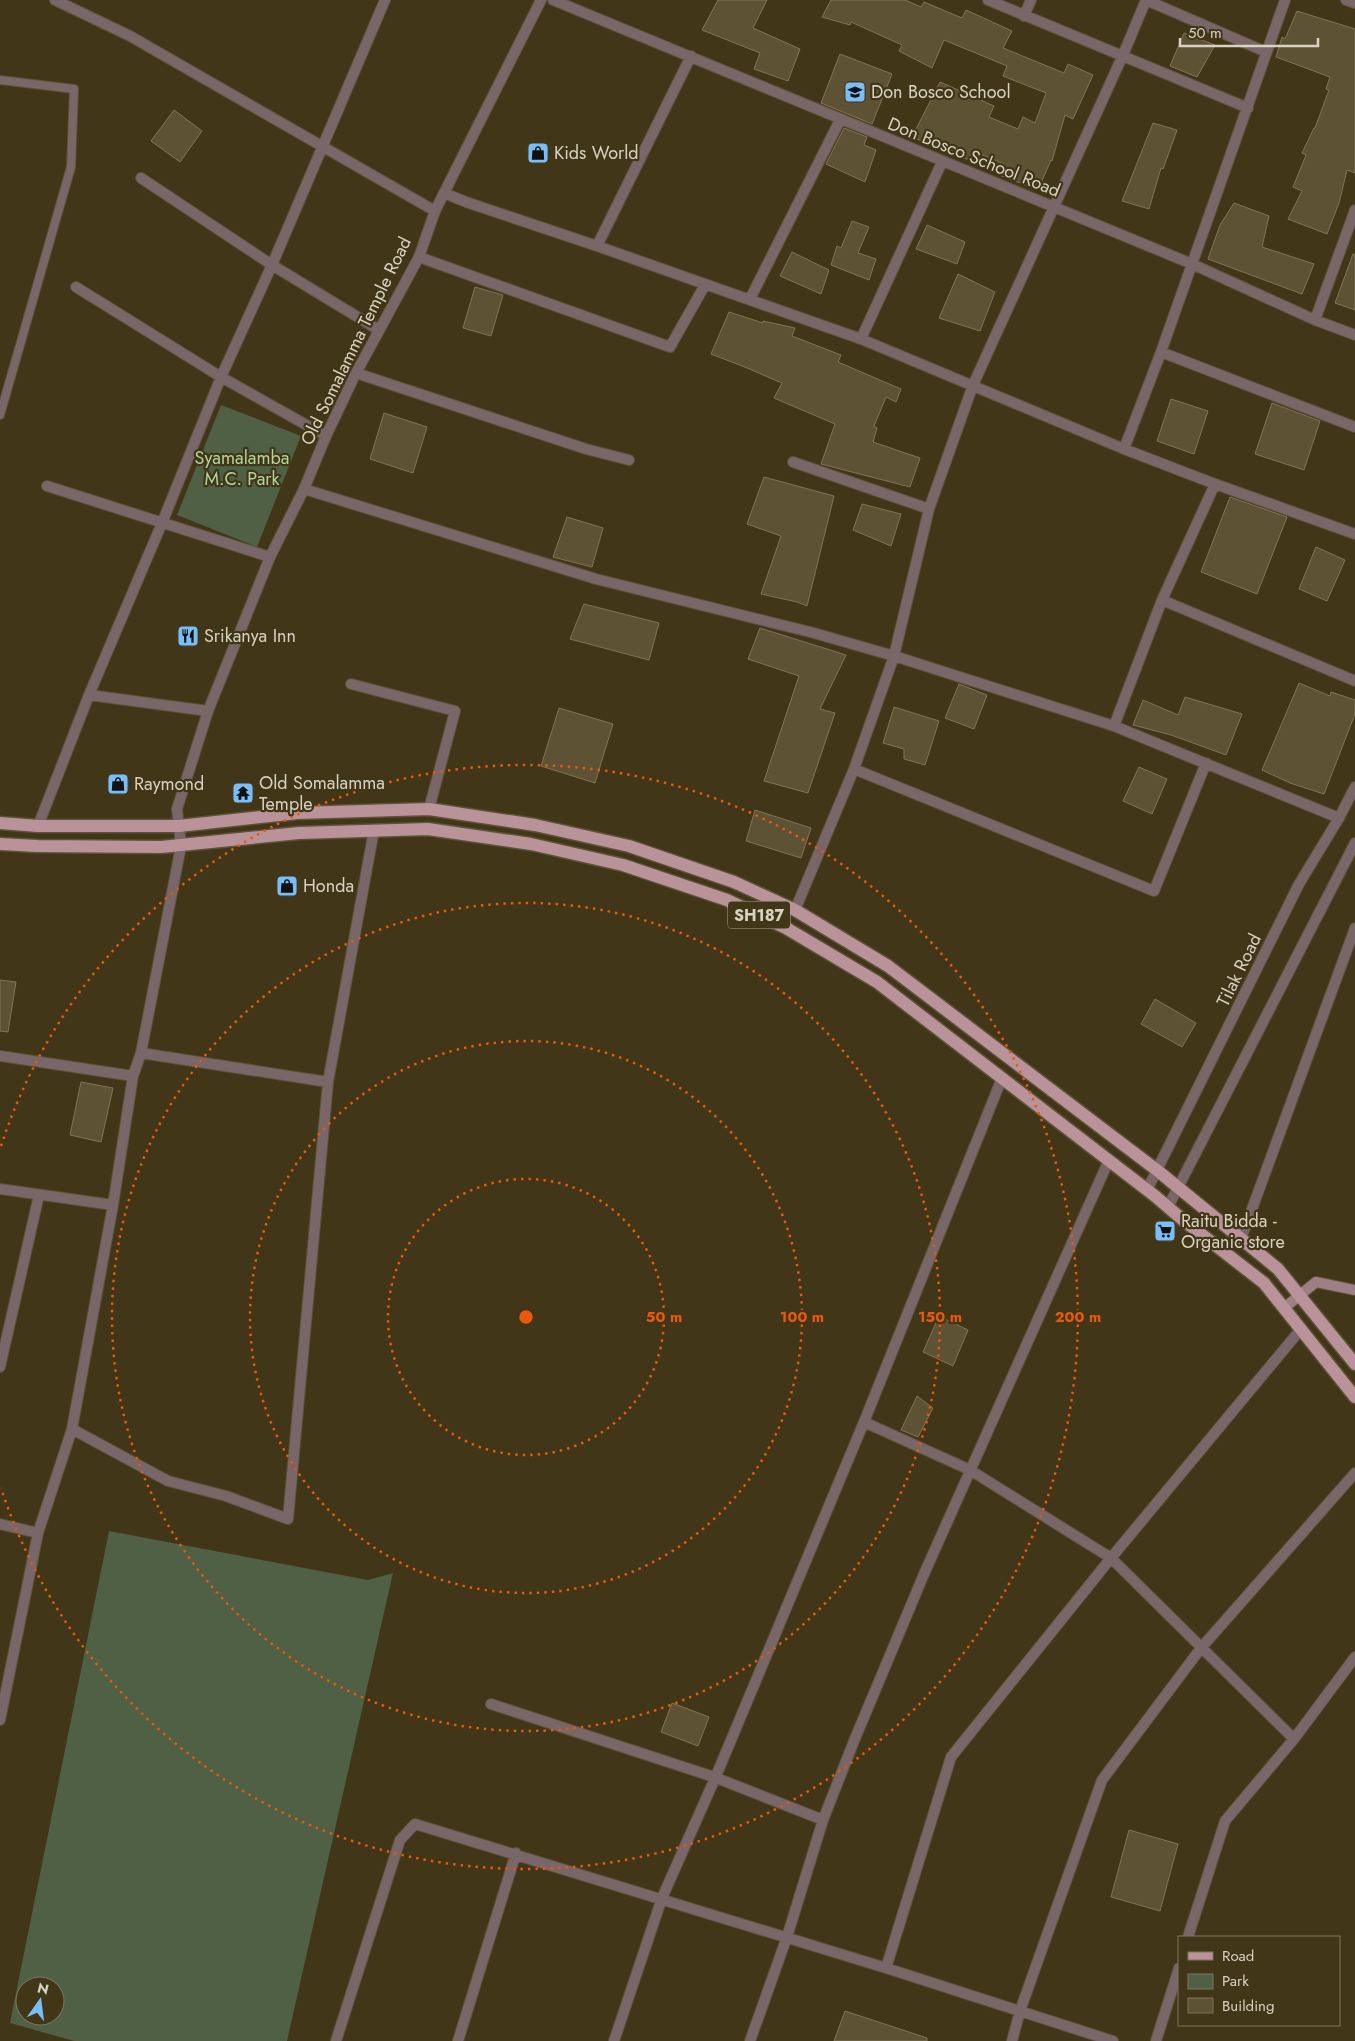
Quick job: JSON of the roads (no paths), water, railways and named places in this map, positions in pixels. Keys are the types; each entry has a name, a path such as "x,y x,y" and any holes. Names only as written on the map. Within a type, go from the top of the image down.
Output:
{"main road":[{"name":"SH187","path":"0,823 38,826 179,826 297,813 430,809 535,824 629,846 734,882 795,910 888,966 1158,1171 1278,1269 1355,1364"},
{"name":"SH187","path":"0,844 38,846 181,846 212,840 289,834 428,829 531,844 623,865 727,900 786,928 877,982 1147,1190 1264,1283 1355,1397"},
{"path":"1284,1308 1316,1282 1355,1290"}],"street":[{"path":"55,0 130,36 435,211"},
{"path":"38,826 89,695 221,377 272,265 385,0"},
{"name":"Old Somalamma Temple Road","path":"0,1720 38,1533 72,1429 113,1205 133,1076 141,1053 181,846 177,809 208,711 270,557 304,489 326,436 356,373 419,257 435,211 541,0"},
{"name":"Don Bosco School Road","path":"552,0 1192,264 1315,320 1355,335"},
{"path":"988,0 1248,108"},
{"path":"1024,16 1031,0"},
{"path":"795,910 854,769 894,656 929,509 973,385 1123,55 1146,0 1266,52"},
{"path":"1124,449 1161,352 1285,0"},
{"path":"1346,0 1355,3"},
{"path":"597,246 691,56"},
{"path":"750,299 840,120"},
{"path":"862,339 942,162"},
{"path":"142,178 272,265 379,330"},
{"path":"444,193 862,339 1124,449 1355,534"},
{"path":"1315,320 1355,210"},
{"path":"419,257 670,347 705,285"},
{"path":"76,286 221,377 326,436"},
{"path":"1161,352 1355,427"},
{"path":"356,373 586,449 629,460"},
{"path":"792,462 929,509"},
{"path":"1114,726 1162,600 1215,484"},
{"path":"47,486 270,557"},
{"path":"304,489 596,579 814,633 894,656 1114,726 1339,818"},
{"path":"1162,600 1355,681"},
{"path":"351,684 455,711 430,809"},
{"path":"89,695 208,711"},
{"path":"854,769 1154,891 1206,763"},
{"name":"Tilak Road","path":"1147,1190 1299,884 1339,818 1355,787"},
{"path":"72,1429 168,1481 226,1496 288,1519 328,1082 374,830"},
{"path":"1168,1207 1355,843"},
{"path":"1241,1239 1355,928"},
{"path":"141,1053 328,1082"},
{"path":"0,1056 133,1076"},
{"path":"614,2041 662,1898 864,1422 1002,1078"},
{"path":"750,2041 787,1937 823,1820 916,1592 1109,1160"},
{"path":"0,1189 113,1205"},
{"path":"0,1367 39,1195"},
{"path":"886,1968 951,1757 1111,1558 1301,1329"},
{"path":"864,1422 970,1470 1111,1558 1294,1739"},
{"path":"1012,2041 1020,2011 1102,1780 1202,1648 1355,1473"},
{"path":"0,1524 38,1533"},
{"path":"1188,1936 1225,1821 1294,1739 1355,1657"},
{"path":"491,1704 714,1778 823,1820"},
{"path":"336,2041 400,1840 415,1824 662,1898 1113,2041"},
{"path":"458,2041 516,1854"},
{"path":"1156,2041 1178,1971"}],"lane":[{"path":"0,80 74,89 71,167 0,416"}],"place":[{"name":"Don Bosco School","path":"855,92"},
{"name":"Kids World","path":"538,153"},
{"name":"Srikanya Inn","path":"188,636"},
{"name":"Raymond","path":"118,784"},
{"name":"Old Somalamma Temple","path":"243,793"},
{"name":"Honda","path":"287,886"},
{"name":"Raitu Bidda - Organic store","path":"1165,1231"}],"park label":[{"name":"Syamalamba M.C. Park","path":"242,468"}]}
